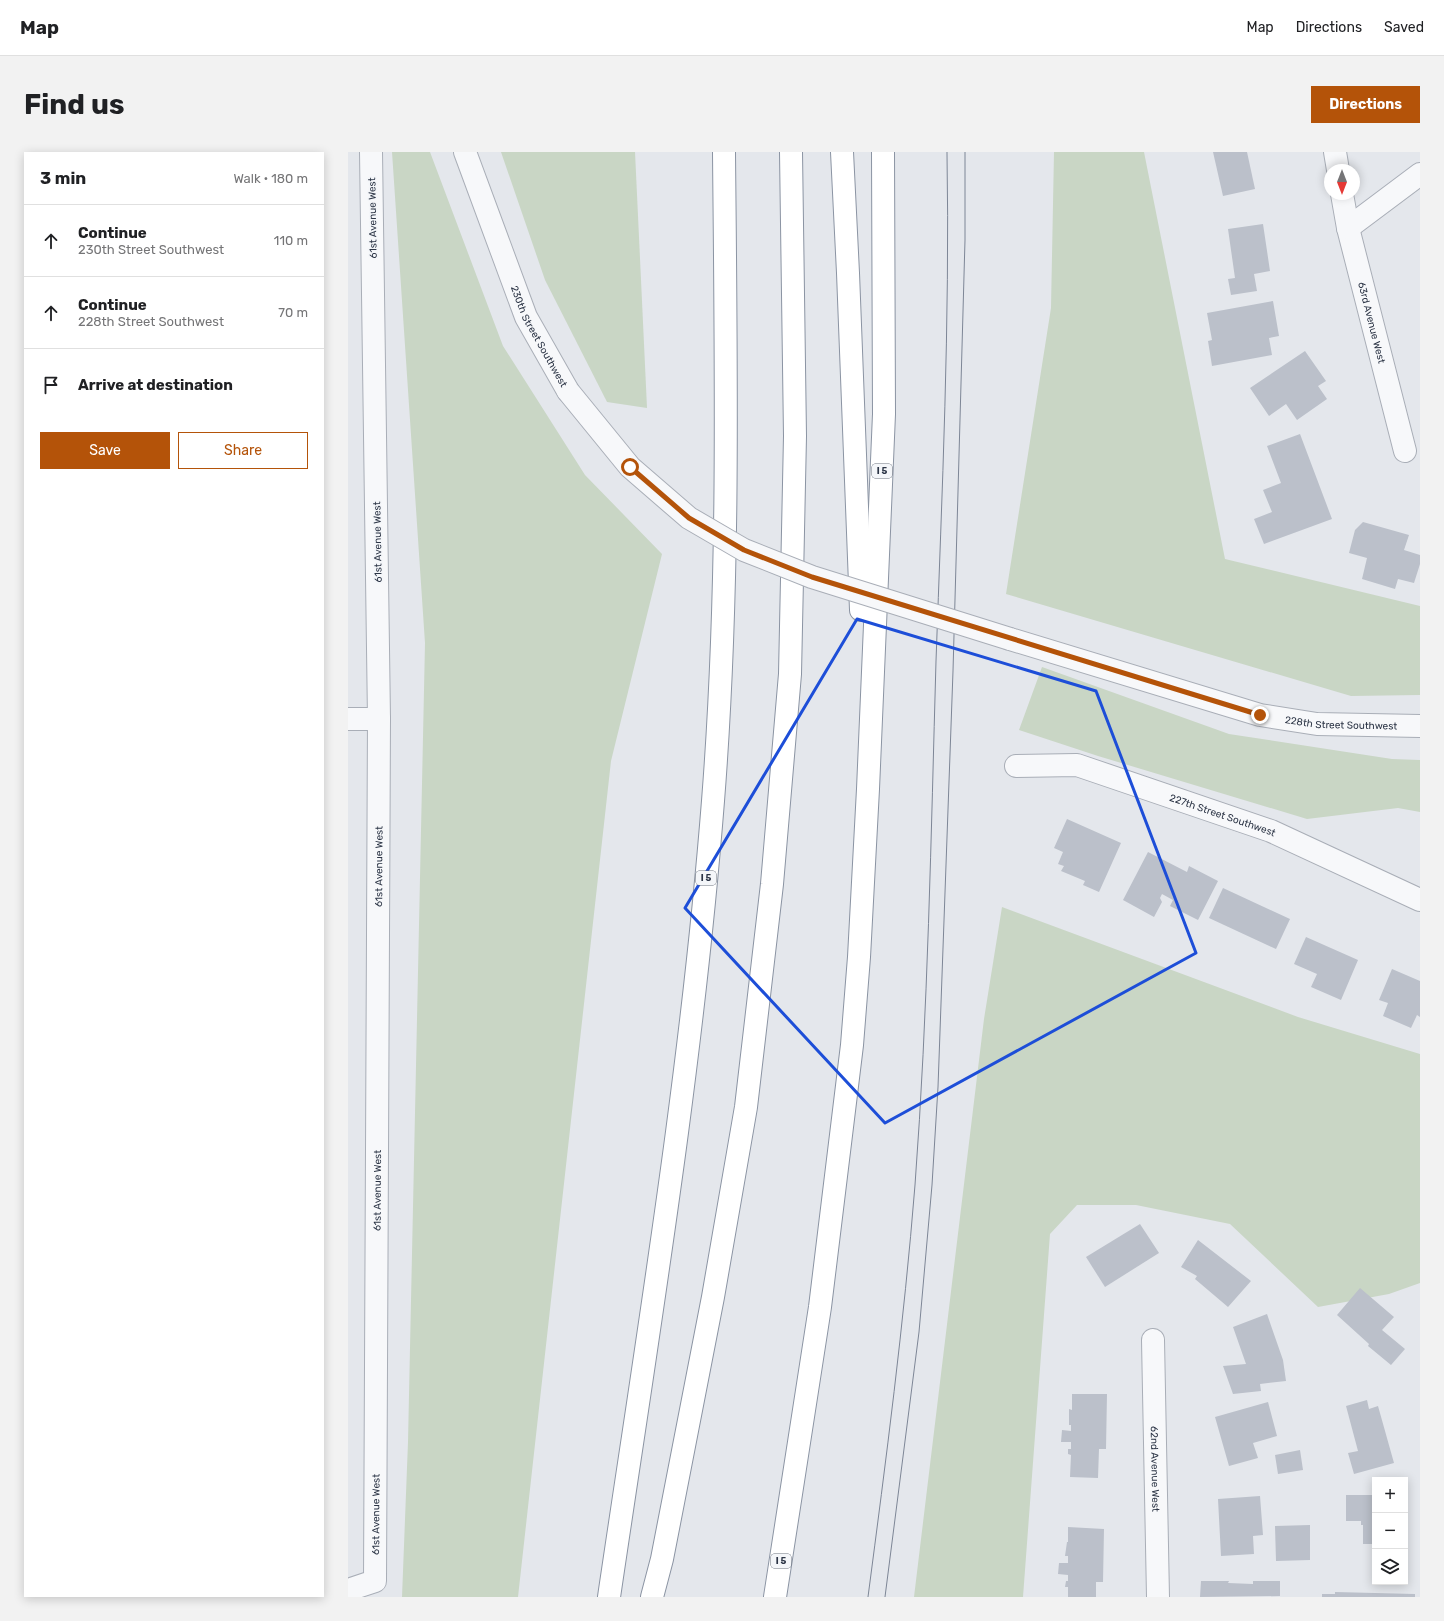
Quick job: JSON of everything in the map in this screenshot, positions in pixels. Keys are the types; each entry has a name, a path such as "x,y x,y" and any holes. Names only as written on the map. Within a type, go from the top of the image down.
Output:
{"highway":[{"name":"I 5","path":"609,1597 658,1272 677,1127 700,950 713,800 720,694 725,494 724,152"},
{"path":"652,1597 662,1559 713,1297 746,1107 772,884 790,674 795,436 791,152"},
{"path":"842,152 868,789"},
{"name":"I 5","path":"775,1597 820,1307 852,1044 859,957 868,789 884,414 882,152"}],"street":[{"name":"61st Avenue West","path":"348,1590 375,1581 379,719 371,152"},
{"name":"230th Street Southwest","path":"465,152 526,317 568,391 630,467 689,518 744,550 812,577 1010,639"},
{"path":"1334,152 1337,164"},
{"path":"1348,228 1420,174"},
{"name":"63rd Avenue West","path":"1343,200 1348,228 1405,451"},
{"name":"228th Street Southwest","path":"1010,639 1260,715 1317,724 1420,726"},
{"path":"348,719 379,719"},
{"name":"227th Street Southwest","path":"1016,766 1076,765 1271,831 1420,900"},
{"name":"62nd Avenue West","path":"1154,1340 1158,1597"}],"highlighted area":[{"path":"857,619 1096,691 1196,953 885,1123 685,908"}],"green space":[{"path":"392,152 430,152 503,346 585,475 662,554 611,761 518,1597 402,1597 408,1442 425,643"},
{"path":"501,152 635,152 647,408 607,402 545,280"},
{"path":"1054,152 1144,152 1225,559 1420,606 1420,695 1351,696 1006,594 1051,308"},
{"path":"1042,667 1229,734 1392,759 1420,760 1420,812 1398,808 1307,819 1098,756 1019,730"},
{"path":"1002,907 1298,1017 1420,1054 1420,1283 1389,1294 1318,1307 1230,1224 1136,1205 1077,1205 1050,1234 1023,1597 914,1597 984,1019"}],"building":[{"path":"1213,152 1247,152 1255,189 1223,196"},
{"path":"1263,224 1270,271 1254,274 1257,291 1231,295 1228,279 1235,278 1228,229"},
{"path":"1273,301 1279,336 1269,338 1272,355 1212,366 1208,341 1212,340 1207,313"},
{"path":"1305,351 1326,381 1318,386 1327,399 1297,420 1286,404 1269,416 1250,388"},
{"path":"1300,434 1332,519 1264,544 1254,519 1272,512 1263,490 1281,483 1267,446"},
{"path":"1363,522 1409,535 1404,550 1420,555 1420,564 1414,583 1398,579 1395,589 1362,579 1367,558 1349,553 1355,530"},
{"path":"1067,819 1121,843 1099,892 1083,885 1085,881 1061,871 1064,866 1058,864 1063,852 1054,848"},
{"path":"1148,852 1187,872 1189,866 1218,881 1198,920 1170,906 1173,900 1162,894 1160,898 1162,902 1154,917 1123,900"},
{"path":"1223,888 1290,919 1276,949 1209,918"},
{"path":"1306,937 1358,960 1341,1000 1311,987 1317,974 1294,964"},
{"path":"1392,969 1420,981 1420,1017 1417,1015 1411,1028 1383,1016 1388,1003 1379,1000"},
{"path":"1140,1224 1159,1253 1105,1287 1086,1257"},
{"path":"1198,1240 1251,1281 1228,1307 1195,1279 1197,1276 1181,1267"},
{"path":"1360,1288 1394,1317 1382,1330 1405,1349 1391,1365 1368,1346 1369,1344 1337,1315"},
{"path":"1267,1314 1283,1360 1286,1381 1260,1384 1261,1391 1233,1394 1223,1366 1246,1364 1233,1327"},
{"path":"1072,1394 1107,1394 1106,1449 1099,1449 1098,1478 1070,1477 1071,1455 1068,1454 1068,1449 1071,1449 1071,1442 1061,1442 1062,1430 1071,1431 1071,1425 1069,1425 1069,1409 1072,1410"},
{"path":"1367,1400 1369,1409 1378,1406 1394,1463 1354,1474 1348,1453 1358,1451 1346,1406"},
{"path":"1268,1402 1277,1436 1253,1443 1258,1458 1229,1466 1215,1417"},
{"path":"1300,1450 1303,1470 1278,1474 1275,1455"},
{"path":"1346,1495 1372,1495 1372,1544 1363,1544 1363,1525 1361,1525 1361,1521 1346,1521"},
{"path":"1260,1496 1263,1535 1253,1536 1254,1554 1221,1556 1218,1499"},
{"path":"1310,1525 1310,1560 1276,1561 1275,1526"},
{"path":"1068,1527 1104,1529 1103,1582 1096,1582 1096,1597 1068,1597 1068,1587 1065,1587 1066,1581 1068,1581 1068,1575 1058,1574 1059,1563 1068,1563 1068,1556 1065,1556 1068,1542"},
{"path":"1201,1581 1229,1581 1228,1583 1253,1584 1253,1581 1280,1581 1280,1596 1200,1597"},
{"path":"1335,1592 1415,1594 1415,1597 1322,1597 1322,1594 1335,1594"}],"tram line":[{"path":"868,1597 906,1288 915,1185 923,1054 945,407 948,216 947,152"},
{"path":"885,1597 919,1332 932,1185 938,1087 953,671 965,240 965,152"}],"route":[{"path":"630,467 689,518 744,550 812,577 1260,715"}]}
